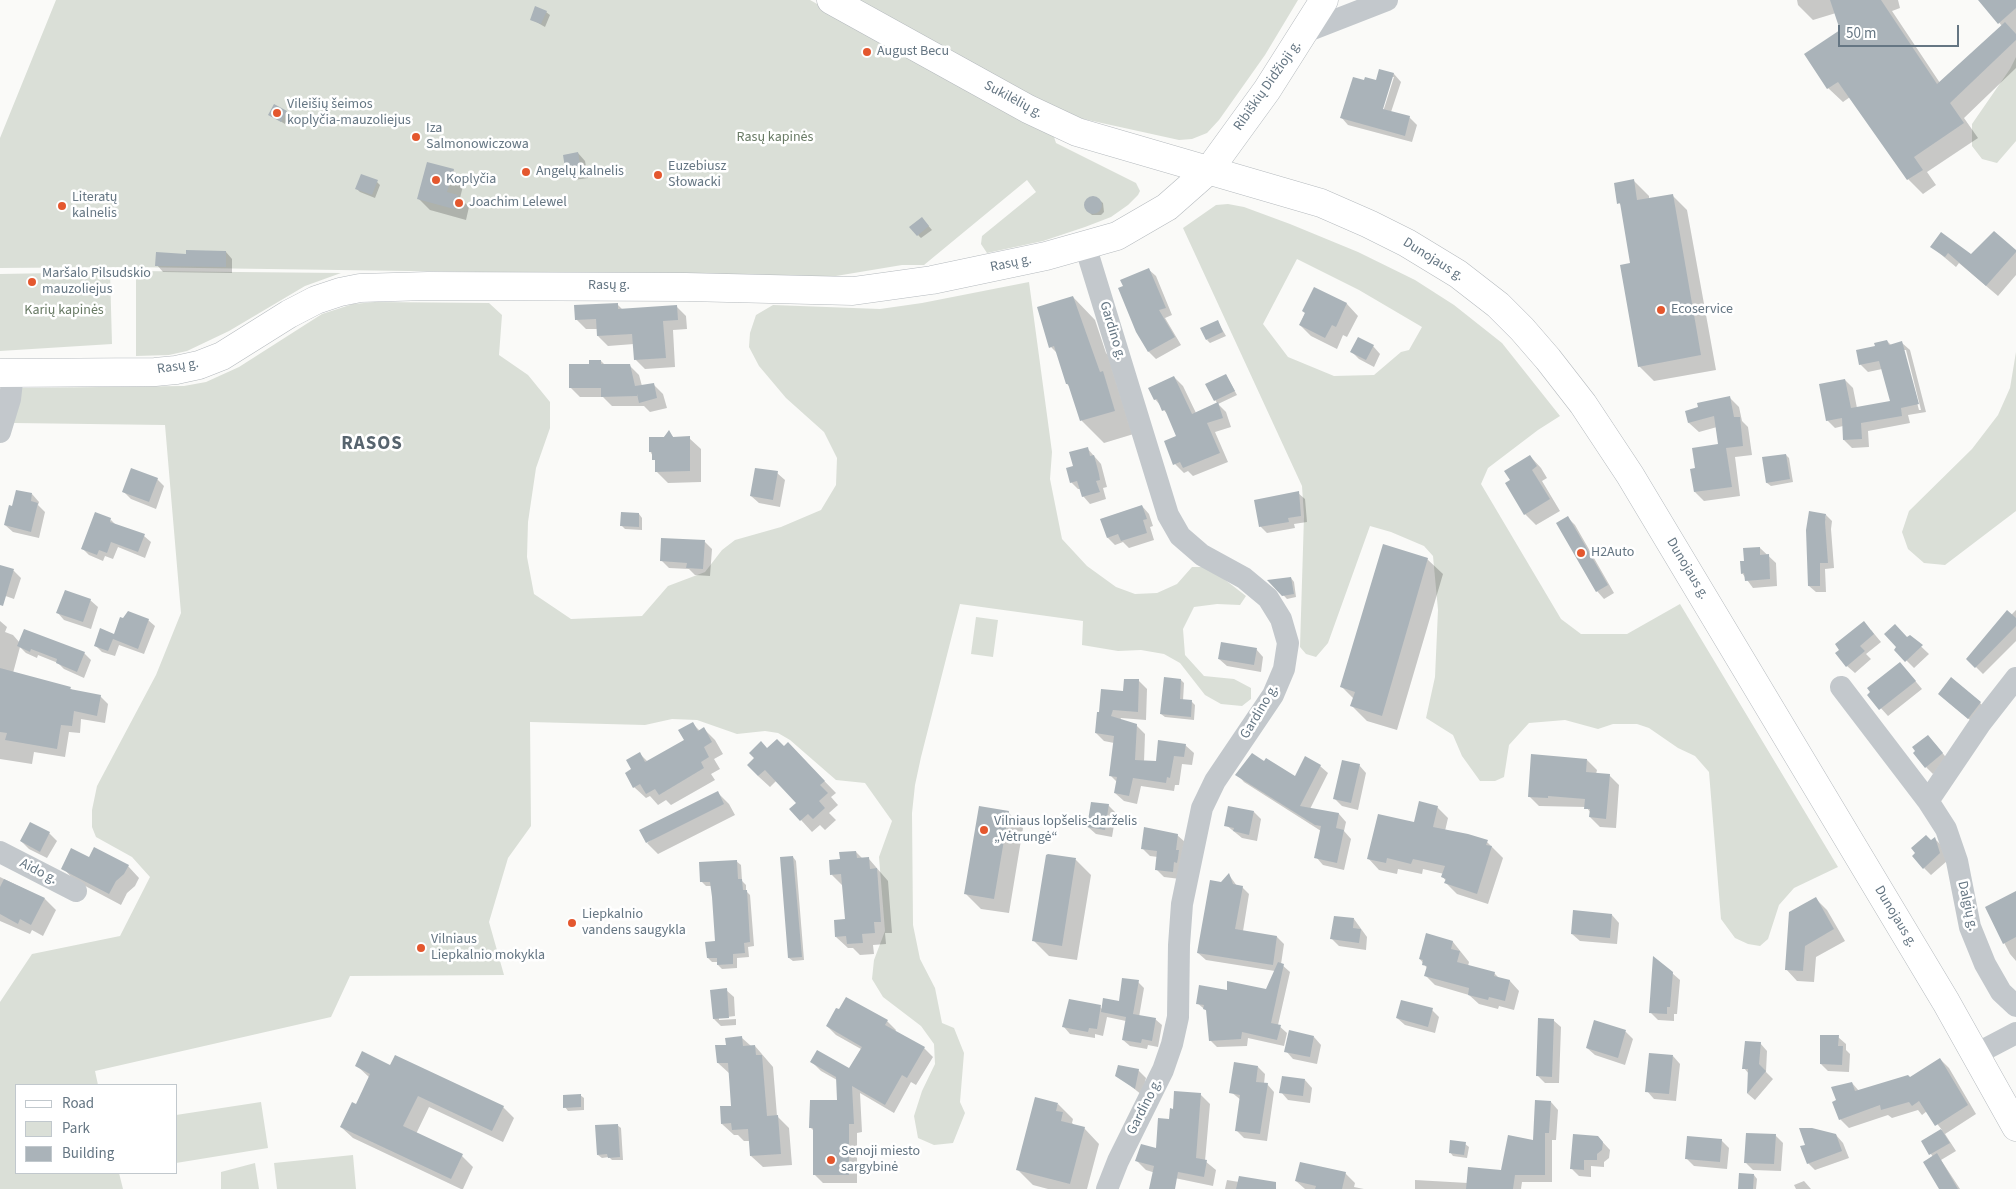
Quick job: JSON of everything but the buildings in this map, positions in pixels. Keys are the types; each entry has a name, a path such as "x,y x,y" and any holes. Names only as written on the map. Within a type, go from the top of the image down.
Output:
{"main road":[{"name":"Sukilėlių g.","path":"830,0 1054,122 1101,140 1209,170"},
{"name":"Ribiškių Didžioji g.","path":"1209,170 1267,90 1324,0"},
{"name":"Rasų g.","path":"6,373 155,372 199,365 222,356 289,314 316,300 360,288 428,286 669,287 853,291 890,287 1046,256 1117,236 1167,207 1209,170"},
{"name":"Dunojaus g.","path":"1209,170 1321,203 1369,224 1407,244 1458,274 1498,305 1542,351 1583,404 1630,475 1976,1054 2016,1127"}],"street":[{"path":"1305,32 1350,6 1386,0"},
{"name":"Gardino g.","path":"1085,245 1168,515 1180,536 1202,555 1244,578 1268,598 1281,619 1288,643 1284,669 1273,696 1215,781 1202,808 1182,904 1179,945 1178,1017 1172,1044 1163,1070 1118,1161 1107,1189"},
{"path":"0,432 10,399 6,373"},
{"path":"1928,801 1980,724 2016,678"},
{"name":"Dalgių g.","path":"1841,687 1928,801 1946,829 1952,842 1970,927 1985,964 2001,992 2016,1006"},
{"name":"Aido g.","path":"0,852 76,891"},
{"path":"1976,1054 2016,1033"}],"green space":[{"name":"Rasų kapinės","path":"56,0 810,0 1053,134 1056,143 1136,183 1140,191 1128,205 1111,217 1043,241 987,253 981,244 982,236 1036,192 1027,180 924,265 902,265 830,277 128,267 0,268 0,138"},
{"path":"852,0 1298,0 1265,55 1219,120 1207,133 1192,139 1179,140 1079,118 1055,108"},
{"path":"2016,57 2016,141 1997,163 1982,159 1972,146 1972,124 2010,69"},
{"path":"1228,204 1244,207 1290,224 1358,252 1415,280 1454,305 1502,343 1560,416 1538,430 1488,468 1481,484 1561,619 1581,634 1627,634 1680,604 1838,867 1794,888 1779,905 1768,939 1760,946 1748,944 1735,938 1721,919 1709,772 1695,756 1678,748 1649,728 1637,724 1613,724 1598,729 1565,720 1529,723 1509,745 1504,777 1495,781 1480,781 1462,756 1453,735 1426,718 1435,677 1438,610 1433,556 1424,546 1391,532 1370,526 1328,643 1316,657 1306,654 1300,647 1304,516 1302,486 1183,228 1216,205","holes":["1297,259 1359,290 1422,327 1409,350 1401,352 1374,375 1334,376 1288,357 1263,324"]},
{"path":"136,271 341,273 305,286 229,331 187,351 169,355 136,356"},
{"name":"Karių kapinės","path":"110,272 112,344 0,351 0,274"},
{"path":"1029,282 1052,452 1050,479 1062,539 1087,566 1116,587 1135,594 1157,593 1177,584 1192,567 1202,567 1215,572 1246,596 1240,605 1217,604 1194,607 1183,629 1185,655 1204,676 1234,679 1251,688 1251,699 1242,706 1221,704 1205,695 1180,663 1164,654 1141,650 1118,651 1082,645 1083,621 960,604 921,757 912,813 913,925 920,959 935,988 942,1023 954,1028 964,1053 960,1102 965,1113 953,1143 934,1145 918,1138 914,1116 922,1091 935,1064 934,1044 921,1026 883,997 872,979 874,960 885,931 879,857 892,821 865,783 836,780 790,740 778,733 765,731 737,734 697,720 672,719 645,725 530,722 531,826 508,858 489,922 504,975 350,976 331,1017 95,1071 98,1084 15,1084 15,1174 119,1174 123,1189 0,1189 0,1002 32,954 120,936 150,877 132,857 96,837 92,827 92,810 97,786 156,675 181,613 165,425 14,423 17,388 184,386 206,382 239,367 322,314 353,304 375,302 489,303 502,315 499,355 528,375 550,402 550,428 536,468 528,522 527,557 534,594 571,619 642,616 668,586 705,572 722,550 735,540 781,527 821,510 836,485 837,458 824,432 786,398 759,366 749,347 750,333 756,315 773,305 880,309 922,303"},
{"path":"2016,352 2016,511 1945,565 1924,563 1908,549 1902,532 1909,511 1972,449 1998,415 2010,388"},
{"path":"976,617 998,620 993,657 971,654"},
{"path":"261,1102 268,1148 178,1163 178,1115"},
{"path":"353,1155 356,1189 277,1189 274,1163"},
{"path":"255,1163 259,1189 221,1189 221,1172"}],"place":[{"name":"August Becu","path":"867,52"},
{"name":"Vileišių šeimos koplyčia-mauzoliejus","path":"277,113"},
{"name":"Iza Salmonowiczowa","path":"416,137"},
{"name":"Angelų kalnelis","path":"526,172"},
{"name":"Euzebiusz Słowacki","path":"658,175"},
{"name":"Koplyčia","path":"436,180"},
{"name":"Joachim Lelewel","path":"459,203"},
{"name":"Literatų kalnelis","path":"62,206"},
{"name":"Maršalo Pilsudskio mauzoliejus","path":"32,282"},
{"name":"Ecoservice","path":"1661,310"},
{"name":"H2Auto","path":"1581,553"},
{"name":"Vilniaus lopšelis-darželis „Vėtrungė“","path":"984,830"},
{"name":"Liepkalnio vandens saugykla","path":"572,923"},
{"name":"Vilniaus Liepkalnio mokykla","path":"421,948"},
{"name":"Senoji miesto sargybinė","path":"831,1160"}],"district":[{"name":"RASOS","path":"372,445"}]}
